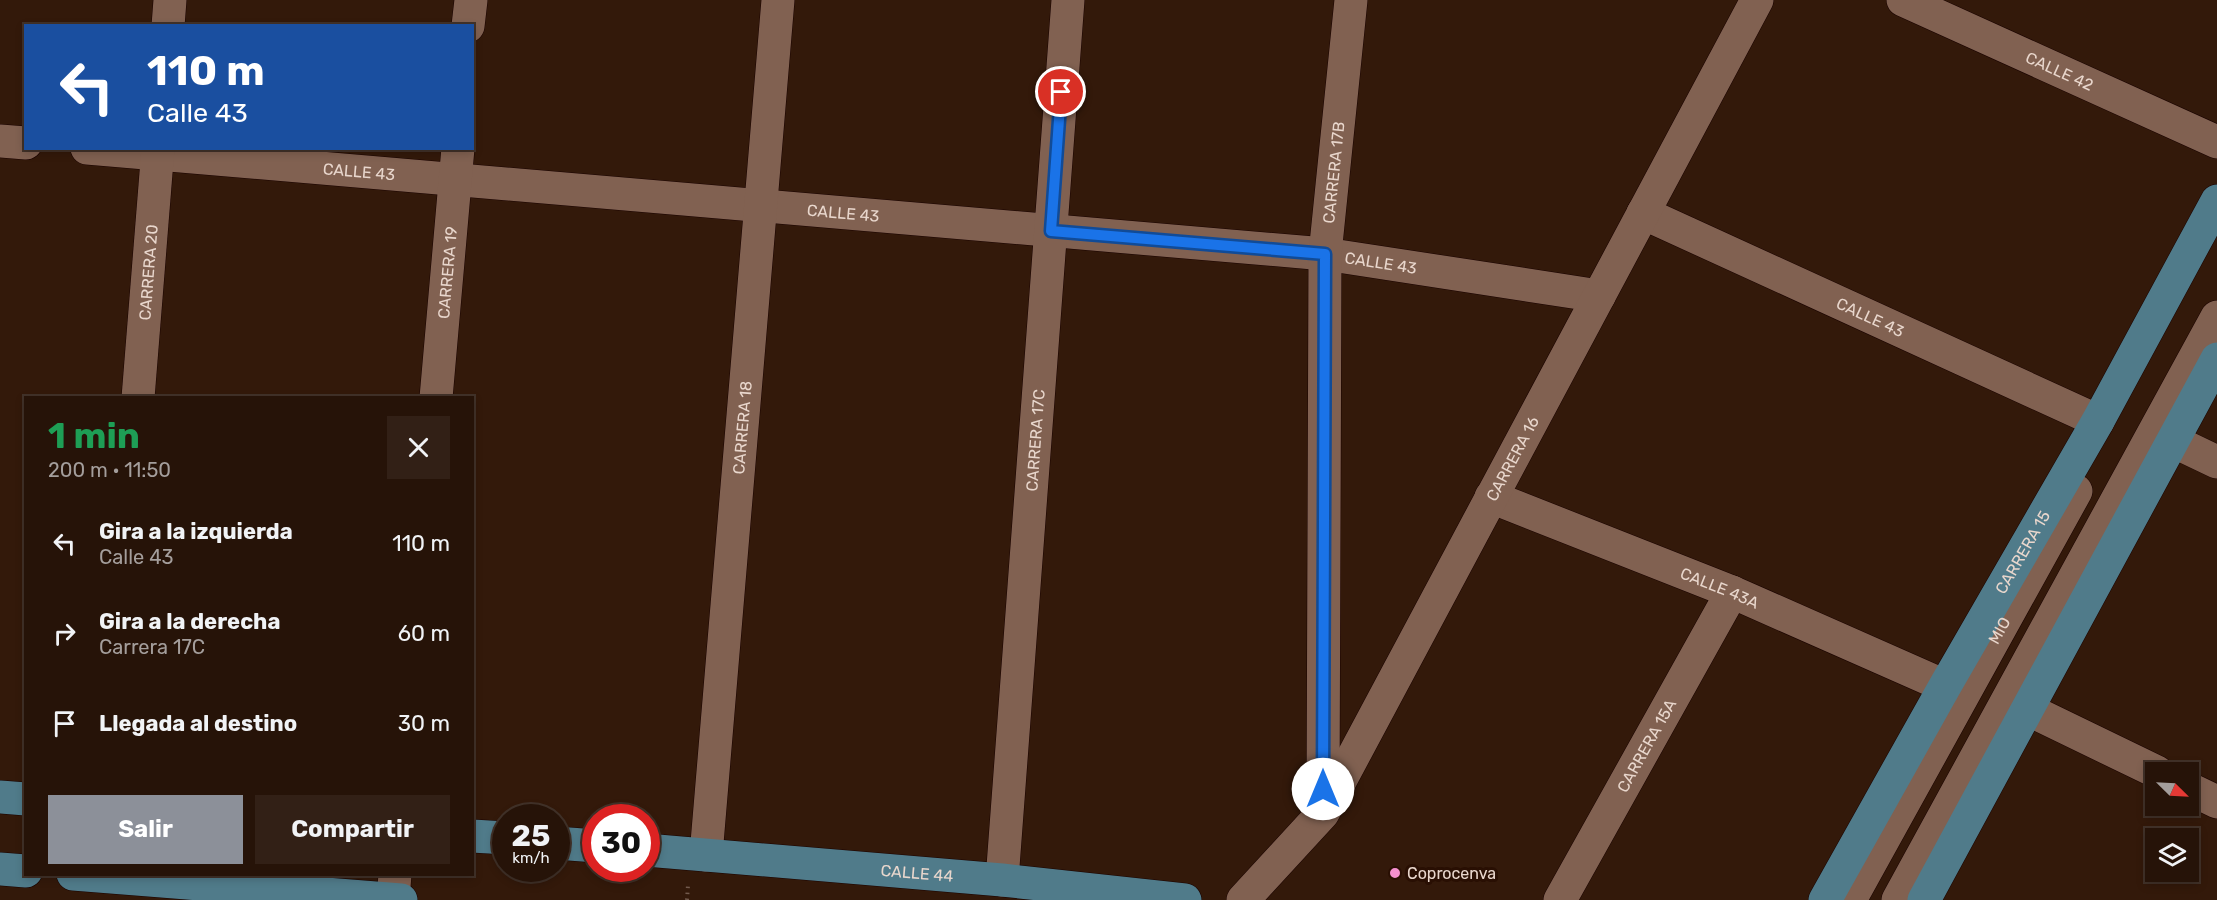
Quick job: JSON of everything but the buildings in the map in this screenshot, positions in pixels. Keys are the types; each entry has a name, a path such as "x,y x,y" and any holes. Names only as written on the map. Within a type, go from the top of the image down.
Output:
{"main road":[{"name":"CARRERA 15","path":"1825,900 2098,421 2217,201"},
{"path":"1924,900 2217,360"},
{"path":"0,797 24,799"},
{"path":"474,836 492,837"},
{"name":"CALLE 44","path":"660,851 1002,880 1185,900"},
{"path":"0,869 24,871"},
{"path":"98,876 401,900"}],"street":[{"path":"168,24 170,0"},
{"path":"468,24 471,0"},
{"name":"CARRERA 18","path":"706,855 778,0"},
{"name":"CARRERA 17C","path":"1002,880 1068,0"},
{"name":"CARRERA 17B","path":"1323,813 1325,254 1351,0"},
{"name":"CARRERA 16","path":"1243,900 1323,813 1757,0"},
{"name":"CALLE 42","path":"1903,0 2217,142"},
{"path":"0,141 24,143"},
{"name":"CALLE 43","path":"122,150 456,164 760,206 1325,254 1599,296"},
{"name":"CARRERA 20","path":"138,396 158,152"},
{"name":"CARRERA 19","path":"436,396 456,164"},
{"name":"CALLE 43","path":"1643,213 2098,421"},
{"name":"MIO","path":"1850,900 2217,234"},
{"path":"1898,900 2217,317"},
{"path":"2173,441 2217,462"},
{"name":"CALLE 43A","path":"1491,497 1732,592 1945,686"},
{"name":"CARRERA 15A","path":"1560,900 1732,592"},
{"path":"2027,709 2145,766"},
{"path":"2199,793 2217,802"},
{"path":"393,900 396,876"}],"place":[{"name":"Coprocenva","path":"1395,873"}],"route":[{"path":"1061,92 1051,231 1325,254 1323,789"}]}
